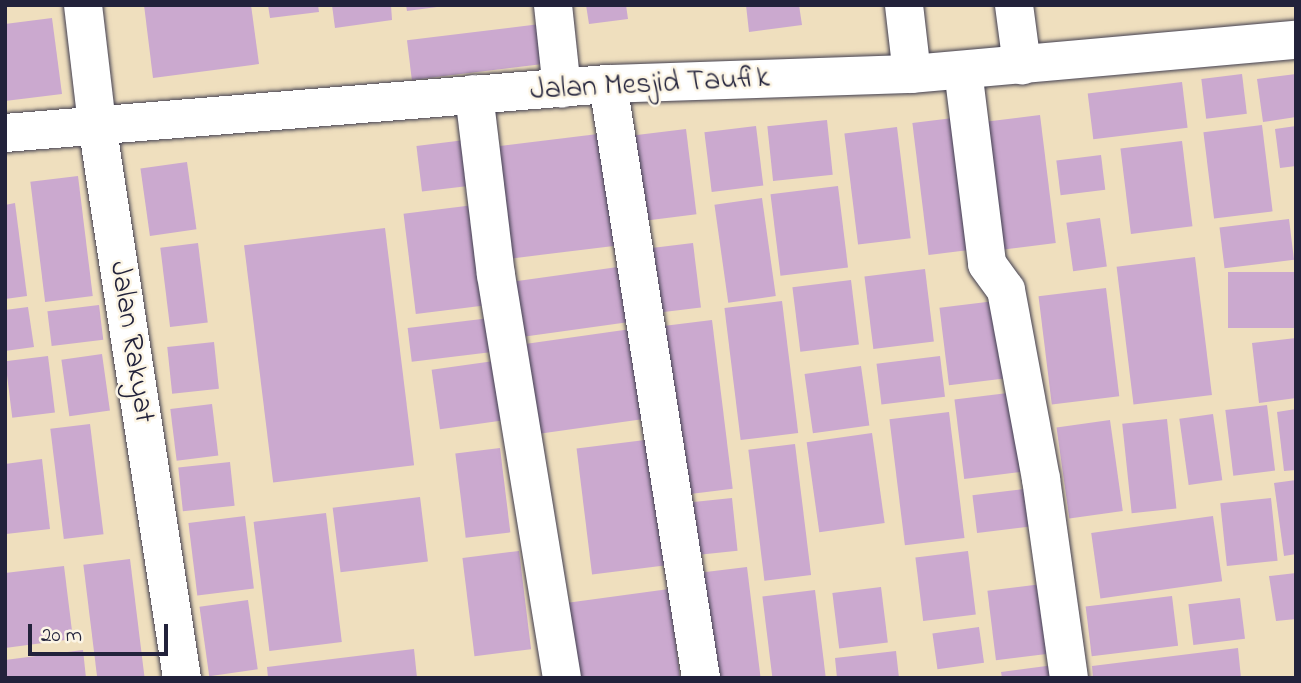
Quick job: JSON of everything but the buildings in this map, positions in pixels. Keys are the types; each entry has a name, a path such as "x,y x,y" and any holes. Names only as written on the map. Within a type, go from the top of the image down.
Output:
{"street":[{"name":"Jalan Rakyat","path":"83,5 97,124 182,678"},
{"path":"553,5 562,89"},
{"path":"904,5 912,74"},
{"path":"1014,5 1023,65"},
{"name":"Jalan Mesjid Taufik","path":"5,133 608,84 912,74 1296,40"},
{"path":"963,70 987,264 1006,290 1041,479 1069,678"},
{"path":"608,84 701,678"},
{"path":"474,94 496,275 562,678"}]}
